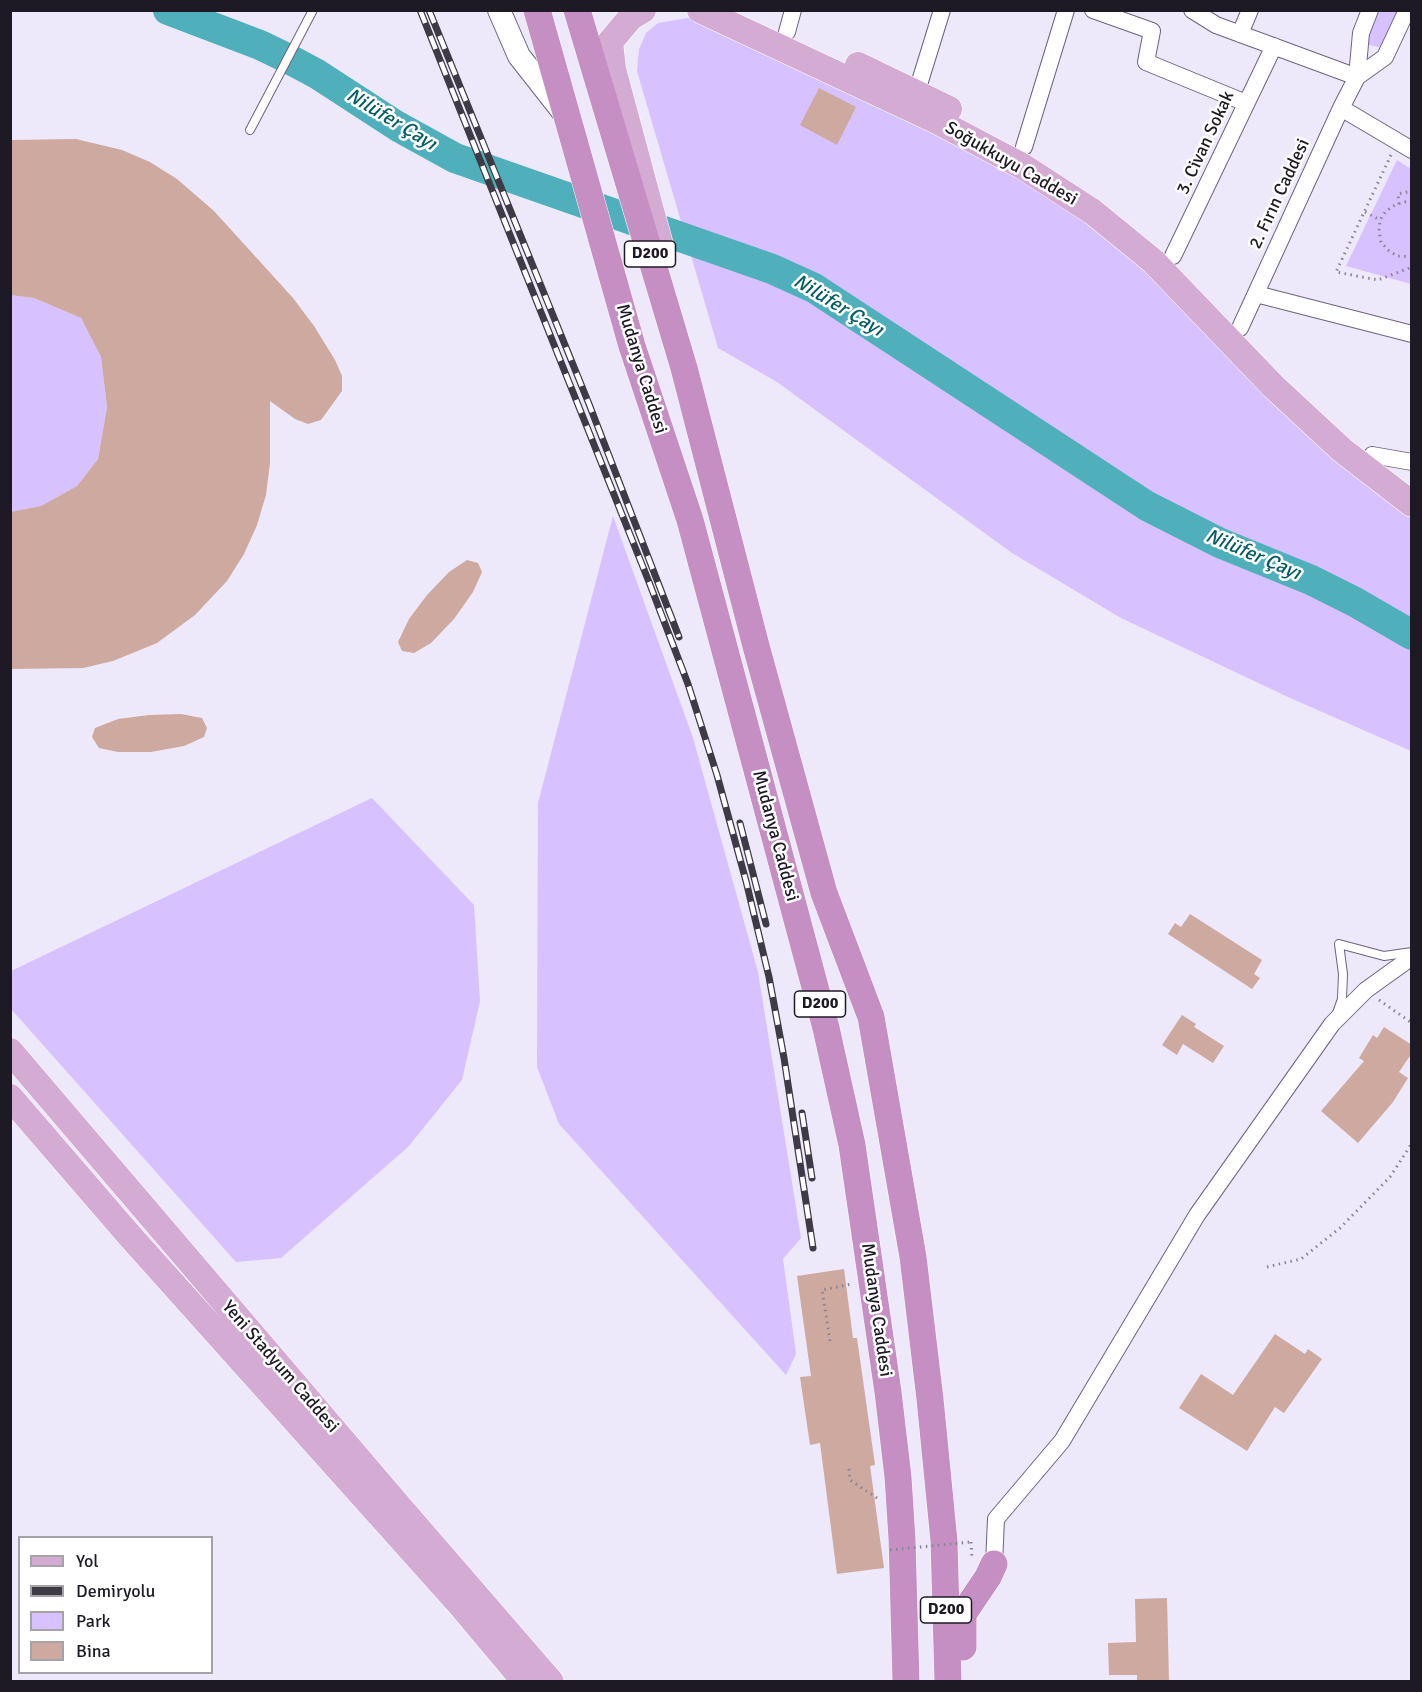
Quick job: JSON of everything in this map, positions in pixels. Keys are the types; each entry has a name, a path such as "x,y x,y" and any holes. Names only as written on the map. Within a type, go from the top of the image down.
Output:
{"highway":[{"name":"Mudanya Caddesi","path":"537,10 632,346 690,520 825,1022 852,1145 898,1477 906,1682"},
{"name":"D200","path":"577,10 621,138"},
{"path":"590,10 621,138"},
{"name":"Mudanya Caddesi","path":"621,138 689,367 756,646 824,893 871,1017 913,1257 929,1387 944,1541 948,1682"},
{"path":"964,1682 963,1614 994,1564"}],"main road":[{"path":"500,10 519,56 570,127"},
{"path":"643,10 631,17 610,42 613,69 689,367"},
{"name":"Soğukkuyu Caddesi","path":"700,10 937,121 1022,166 1093,212 1154,261 1290,402 1342,450 1412,504"},
{"name":"Soğukkuyu Caddesi","path":"741,10 790,21 917,92 1024,147 1101,197 1173,256 1285,376 1372,455 1412,486"},
{"name":"Yeni Stadyum Caddesi","path":"10,1052 551,1682"},
{"name":"Yeni Stadyum Caddesi","path":"10,1097 136,1243 457,1601 525,1682"}],"street":[{"path":"917,92 942,10"},
{"path":"1024,147 1066,10"},
{"path":"1093,10 1152,31 1146,62 1246,103"},
{"path":"1191,10 1218,18 1240,34 1358,77"},
{"path":"1240,34 1251,10"},
{"name":"2. Fırın Caddesi","path":"1358,77 1361,33 1370,10"},
{"name":"2. Fırın Caddesi","path":"1240,328 1341,108 1358,77 1385,57 1407,10"},
{"name":"3. Civan Sokak","path":"1173,256 1274,46"},
{"path":"1341,108 1405,146"},
{"path":"1256,294 1412,334"},
{"path":"1372,455 1412,462"},
{"path":"994,1564 996,1519 1062,1442 1197,1215 1332,1024 1366,990 1412,957"}],"lane":[{"path":"250,129 313,11"},
{"path":"1332,1024 1342,999 1343,974 1340,944 1384,956 1412,952"}],"path":[{"path":"1405,146 1365,212 1336,272 1378,280 1412,267"},
{"path":"1399,204 1398,194 1412,191"},
{"path":"1412,203 1399,204 1386,211 1380,220 1379,231 1381,242 1388,250 1397,256 1412,257"},
{"path":"1365,212 1380,220"},
{"path":"1366,990 1412,1023"},
{"path":"1267,1267 1301,1259 1340,1228 1390,1177 1412,1143"},
{"path":"830,1341 822,1290 872,1280"},
{"path":"849,1469 850,1480 886,1503"},
{"path":"890,1550 971,1542"}],"green space":[{"path":"1372,11 1405,11 1386,49 1362,43"},
{"path":"693,17 980,152 1131,247 1411,516 1411,751 1288,697 1121,618 1012,553 777,382 718,348 637,71 639,49 646,33 658,23"},
{"path":"1397,160 1411,169 1411,284 1346,266"},
{"path":"10,295 34,298 81,318 101,357 107,407 98,459 77,486 41,506 11,512"},
{"path":"613,516 693,738 758,972 801,1238 783,1259 796,1354 786,1375 559,1124 537,1067 538,803"},
{"path":"372,798 474,905 480,1001 462,1080 408,1147 281,1258 236,1262 11,1009 11,971"}],"building":[{"path":"819,88 856,107 837,145 800,125"},
{"path":"76,139 122,150 150,162 177,179 214,211 293,298 314,326 342,376 342,391 321,420 308,424 295,419 270,401 270,463 266,495 257,525 244,554 227,581 195,615 157,643 113,661 83,668 10,669 10,512 41,506 77,486 98,459 107,407 101,357 81,318 34,298 10,295 10,140"},
{"path":"467,560 478,563 482,572 473,592 454,619 431,643 414,653 402,651 398,642 409,619 427,595 449,572"},
{"path":"181,714 202,718 207,728 204,737 184,746 151,752 118,752 99,748 92,737 95,728 118,719"},
{"path":"1190,914 1262,960 1254,974 1260,978 1252,989 1168,934 1175,923 1181,927"},
{"path":"1182,1015 1196,1024 1194,1027 1224,1046 1213,1063 1183,1044 1177,1055 1162,1045"},
{"path":"1384,1027 1412,1045 1412,1053 1399,1072 1408,1078 1393,1102 1358,1143 1321,1111 1364,1061 1359,1058 1373,1035 1377,1038"},
{"path":"844,1269 853,1338 857,1338 875,1465 870,1466 884,1568 837,1574 820,1443 810,1445 800,1377 811,1376 797,1276"},
{"path":"1275,1334 1305,1354 1308,1349 1322,1359 1284,1413 1275,1407 1247,1451 1179,1408 1201,1374 1233,1395"},
{"path":"1167,1598 1169,1682 1137,1682 1137,1675 1109,1675 1108,1643 1136,1642 1135,1599"}],"waterway":[{"name":"Nilüfer Çayı","path":"168,10 260,45 289,59 317,74 397,126 455,158 772,269 814,288 1147,506 1220,543 1311,580 1412,635"}],"railway":[{"path":"420,10 649,582 688,684 717,775 769,977 784,1058 813,1248"},
{"path":"429,10 589,404 679,637"},
{"path":"740,823 766,924"},
{"path":"802,1113 812,1178"}]}
